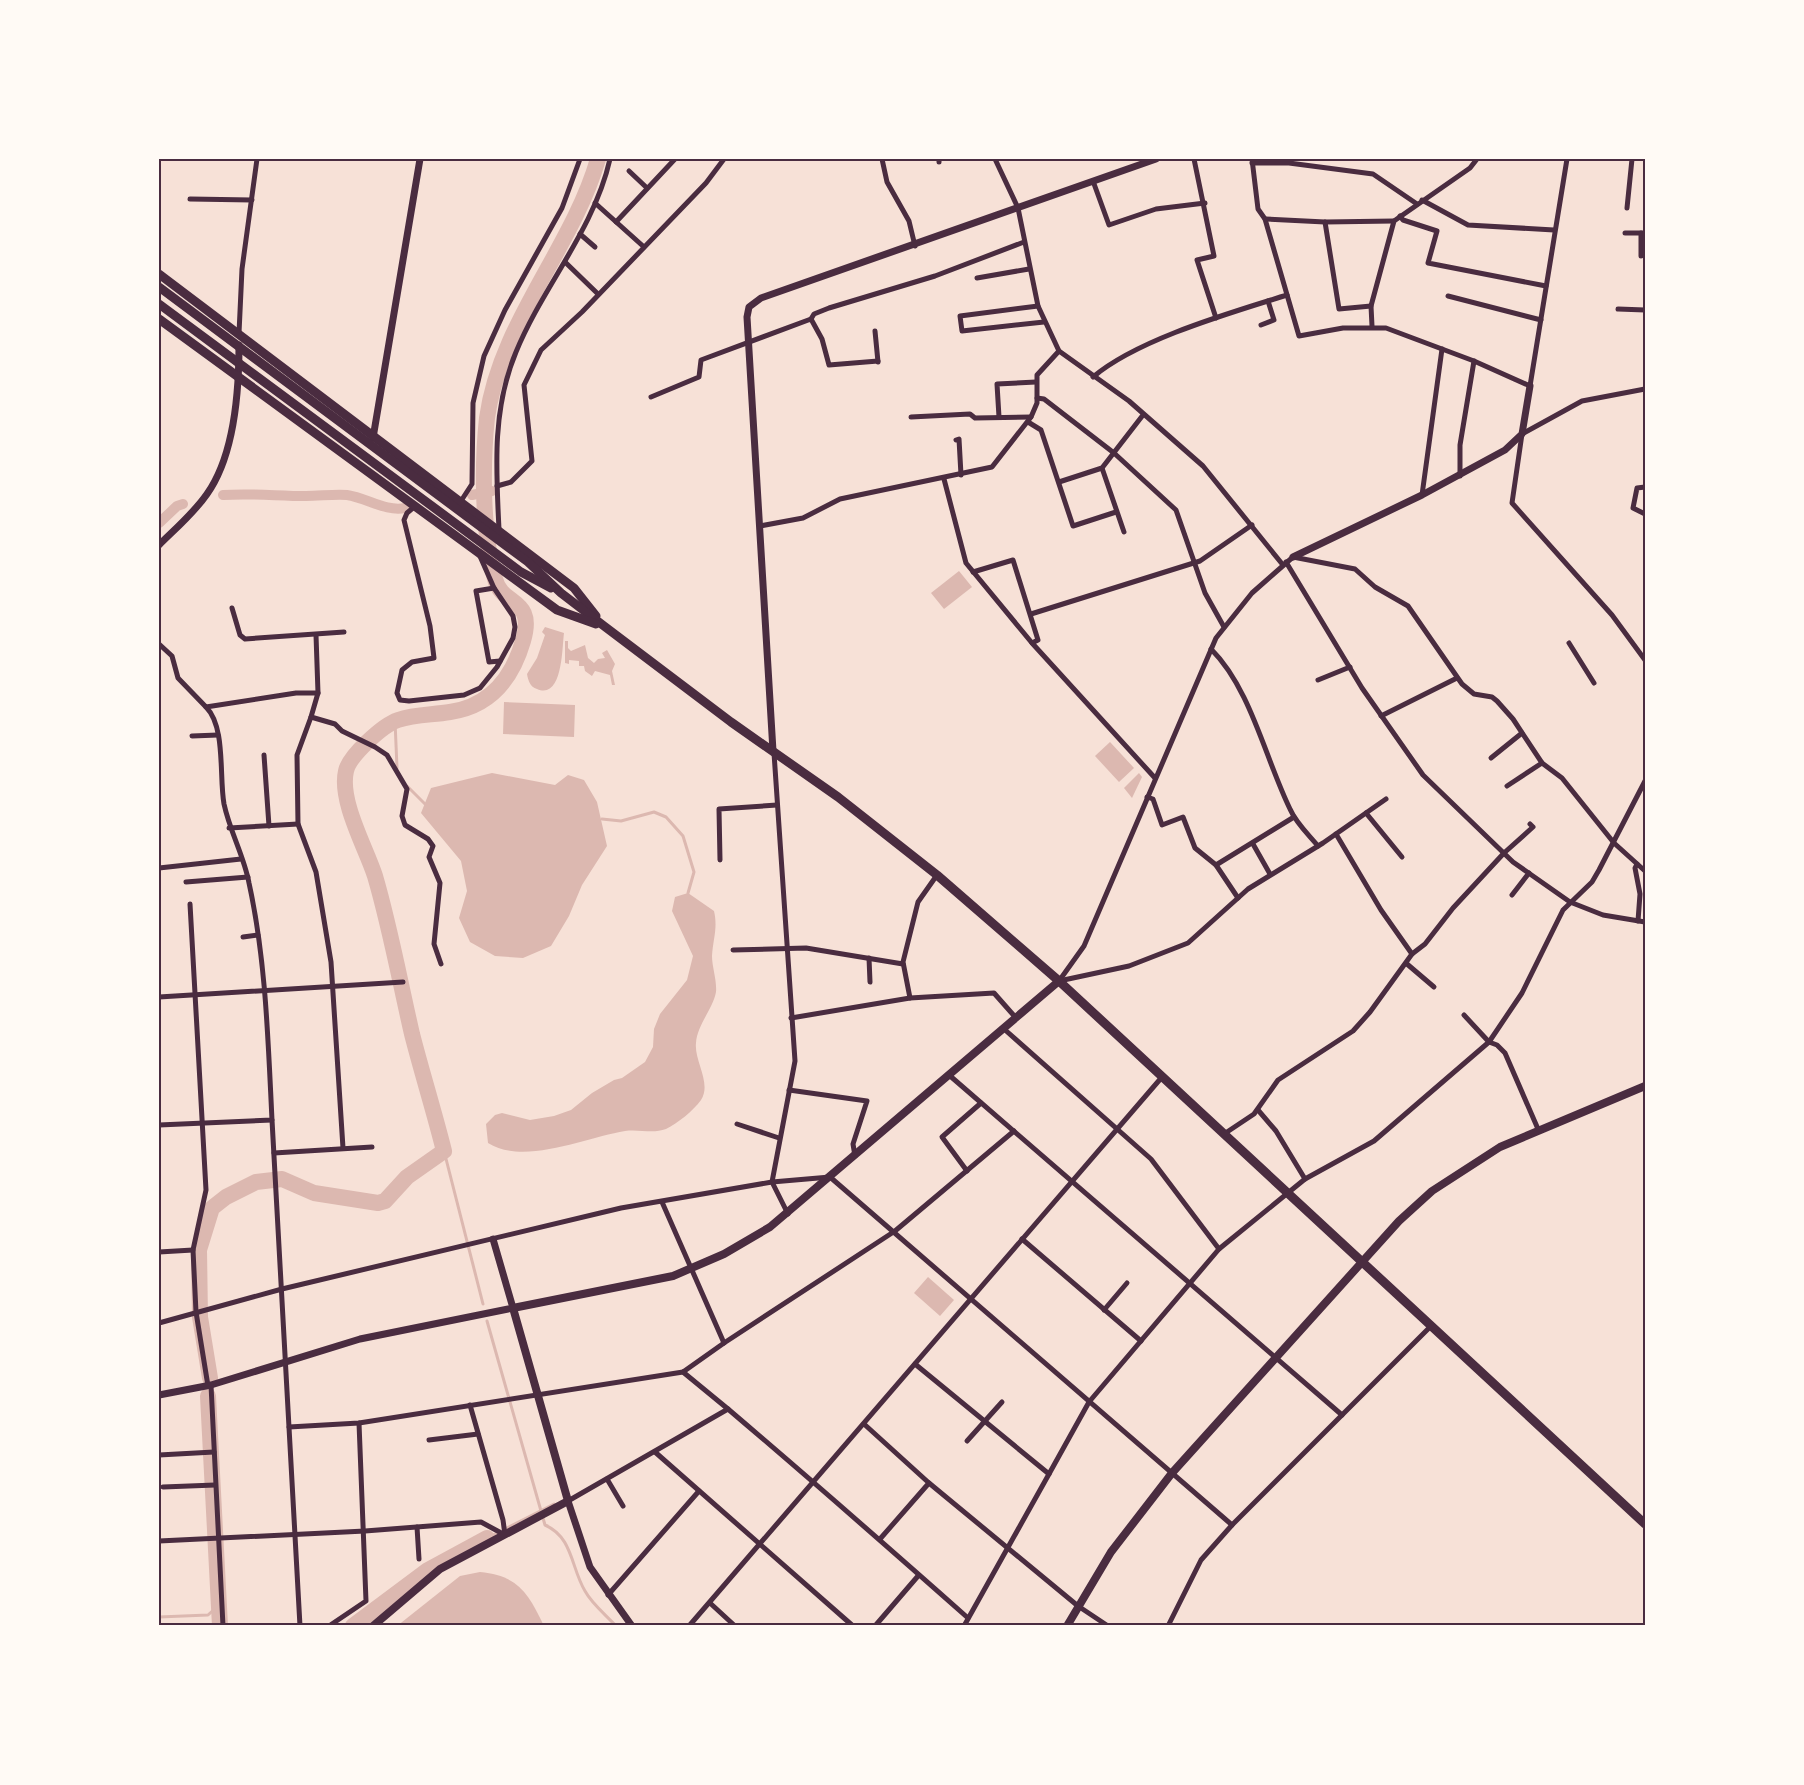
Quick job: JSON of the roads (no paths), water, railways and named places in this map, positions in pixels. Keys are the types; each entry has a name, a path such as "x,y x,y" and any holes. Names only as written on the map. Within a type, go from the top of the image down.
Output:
{"highway":[{"path":"159,274 574,588 604,626"},
{"path":"159,287 528,562 561,593 604,626 829,791 937,875 1059,981 1645,1524"},
{"path":"159,304 521,572 561,593"},
{"path":"159,319 557,610 604,626"}],"main road":[{"path":"373,1626 441,1569 568,1501 513,1308 652,1282 693,1269 770,1227 1059,981"},
{"path":"1067,1626 1111,1552 1172,1473 1399,1221 1432,1191 1500,1147 1645,1086"}],"street":[{"path":"159,545 207,494 215,480 229,436 239,379 242,269 257,159"},
{"path":"373,438 420,159"},
{"path":"463,503 471,483 472,403 484,356 504,310 562,208 580,159"},
{"path":"496,527 497,438 505,383 523,335 595,203 610,159"},
{"path":"616,222 675,159"},
{"path":"497,486 511,482 532,461 524,384 541,350 582,312 706,183 724,159"},
{"path":"882,159 887,182 909,221 915,246"},
{"path":"995,159 1018,208 1038,306 1059,351 1128,401 1203,466 1252,525 1287,562 1381,716 1423,776 1504,853 1570,902 1604,915 1642,922 1635,867 1642,867"},
{"path":"788,1214 772,1182 795,1061 773,751 747,312 755,301 915,246 1154,159"},
{"path":"1194,159 1205,203 1214,256 1197,260 1216,318"},
{"path":"1372,326 1371,306 1394,221 1470,168 1477,159"},
{"path":"1567,159 1512,503 1612,615 1645,660"},
{"path":"1627,208 1632,159"},
{"path":"1417,204 1373,174 1289,163 1252,161 1258,209 1265,219 1299,336 1372,326 1386,328 1474,361 1530,386"},
{"path":"629,171 647,188"},
{"path":"1093,181 1109,225 1156,208 1205,203"},
{"path":"190,200 200,197 252,200"},
{"path":"1422,200 1468,225 1554,230"},
{"path":"595,203 644,247"},
{"path":"1400,216 1403,220 1437,231 1428,262 1546,286"},
{"path":"1265,219 1325,222 1394,221"},
{"path":"1325,222 1339,309 1371,306"},
{"path":"1625,233 1643,233 1641,256"},
{"path":"580,234 594,247"},
{"path":"651,397 694,380 699,377 701,360 749,340 811,319 814,314 829,308 935,276 1024,242"},
{"path":"564,262 598,294"},
{"path":"977,278 1029,269"},
{"path":"1093,377 1138,351 1216,318 1287,295"},
{"path":"1448,296 1541,320"},
{"path":"1261,326 1274,320 1268,301"},
{"path":"1038,306 960,316 962,331 1044,322"},
{"path":"1618,309 1645,310"},
{"path":"811,319 822,339 829,373"},
{"path":"829,365 878,363 875,331"},
{"path":"1422,495 1443,349"},
{"path":"760,526 803,518 840,499 945,479 992,467 1030,419 1038,398 1036,382 1039,371 1059,351"},
{"path":"1460,476 1458,462 1474,361"},
{"path":"999,417 997,384 1036,382"},
{"path":"1059,981 1083,946 1210,649 1224,627 1252,593 1287,562 1460,476 1505,450 1522,434 1582,401 1645,389"},
{"path":"1038,398 1044,399 1114,453 1176,510 1205,593 1224,627"},
{"path":"911,417 970,414 975,418 1030,419 1041,430 1073,526 1116,512"},
{"path":"1059,482 1102,468 1143,416"},
{"path":"959,440 961,475"},
{"path":"1102,468 1124,532"},
{"path":"945,479 966,563 1032,643 1155,778"},
{"path":"1645,487 1637,488 1632,503 1633,508 1645,514"},
{"path":"414,507 407,513 404,520 430,626 434,658 412,662 402,670 397,693 400,700 464,695 480,688 500,661 513,638 515,627 513,616 494,588 481,554"},
{"path":"1031,614 1194,563 1252,525"},
{"path":"973,572 1013,560 1038,640 1032,643"},
{"path":"1287,562 1355,569 1375,587 1408,606 1457,678 1473,694 1492,696 1497,700 1542,763 1562,778 1614,843 1642,867"},
{"path":"494,588 476,591 489,662 500,661"},
{"path":"232,608 240,635 245,639 344,632"},
{"path":"316,635 318,693 297,755 298,824 316,872 333,986 343,1148"},
{"path":"1569,643 1594,683"},
{"path":"159,644 172,656 178,678 212,712 218,735 223,797 229,828 248,877 258,935 266,991 300,1626"},
{"path":"1210,649 1225,663 1294,817 1318,846"},
{"path":"1318,680 1350,667"},
{"path":"1381,716 1457,678"},
{"path":"206,707 296,693 318,693"},
{"path":"311,717 335,724 342,731 387,755 407,789 402,816 405,825 428,839 433,846 429,857 440,883 434,944 441,964"},
{"path":"1491,758 1522,733"},
{"path":"192,736 218,735"},
{"path":"264,755 269,826"},
{"path":"1507,786 1542,763"},
{"path":"964,1626 1089,1402 1219,1249 1305,1179 1374,1141 1489,1042 1522,993 1563,910 1593,882 1645,781"},
{"path":"1147,797 1153,799 1162,825 1183,817 1195,848 1216,865 1238,898"},
{"path":"1059,981 1129,966 1188,943 1238,898 1270,874 1318,846 1386,799"},
{"path":"720,860 719,809 777,805"},
{"path":"1366,813 1402,857"},
{"path":"1216,865 1294,817"},
{"path":"229,828 298,824"},
{"path":"1224,1134 1258,1110 1278,1080 1353,1031 1412,954 1425,944 1504,853 1533,827"},
{"path":"1336,834 1381,910 1412,954"},
{"path":"1253,844 1270,874"},
{"path":"159,868 241,859"},
{"path":"1512,895 1529,873"},
{"path":"910,998 903,964 918,902 937,875"},
{"path":"186,882 248,877"},
{"path":"190,904 206,1190 193,1250 196,1312 209,1385 211,1452 223,1626"},
{"path":"243,937 258,935"},
{"path":"733,950 806,948 903,964"},
{"path":"869,958 870,982"},
{"path":"1407,963 1434,987"},
{"path":"159,997 403,982"},
{"path":"791,1017 910,998 994,993 1016,1018"},
{"path":"1464,1014 1489,1042 1497,1045 1510,1063 1538,1130"},
{"path":"1004,1029 1118,1127 1151,1159 1219,1249"},
{"path":"949,1075 1342,1415"},
{"path":"688,1626 1162,1077"},
{"path":"789,1090 867,1101 853,1144 855,1156"},
{"path":"967,1171 942,1137 981,1103"},
{"path":"1258,1110 1276,1131 1305,1179"},
{"path":"159,1125 272,1120"},
{"path":"737,1124 779,1138"},
{"path":"289,1427 359,1423 683,1372 895,1231 1014,1131"},
{"path":"274,1153 372,1147"},
{"path":"159,1323 282,1289 621,1208 772,1182 830,1177 1232,1525"},
{"path":"662,1202 724,1344"},
{"path":"159,1395 209,1385 360,1339 513,1308 493,1239"},
{"path":"1022,1239 1142,1341"},
{"path":"159,1252 193,1250"},
{"path":"1104,1310 1127,1283"},
{"path":"1168,1626 1201,1560 1232,1525 1431,1326"},
{"path":"915,1364 1049,1474"},
{"path":"683,1372 813,1481 968,1618"},
{"path":"967,1441 1002,1402"},
{"path":"470,1405 503,1520 505,1535"},
{"path":"632,1626 608,1595 591,1567 568,1501 728,1409"},
{"path":"329,1626 366,1601 359,1423"},
{"path":"864,1424 929,1483 1078,1606 1108,1626"},
{"path":"429,1440 478,1434"},
{"path":"159,1455 211,1452"},
{"path":"655,1452 853,1626"},
{"path":"607,1479 623,1506"},
{"path":"880,1539 929,1483"},
{"path":"163,1487 215,1485"},
{"path":"608,1595 699,1491"},
{"path":"159,1540 365,1531 481,1522 505,1535"},
{"path":"417,1527 419,1559"},
{"path":"875,1626 918,1576"},
{"path":"710,1603 735,1626"}],"waterway":[{"path":"210,1378 200,1317 199,1250 212,1208 226,1197 256,1182 282,1179 314,1193 378,1203 385,1201 407,1177 444,1151 412,1034 375,876 354,824 346,796 346,771 353,757 376,734 392,723 411,717 464,709 488,697 506,679 518,655 526,627 525,617 522,609 504,594 495,579 485,520 484,456 487,418 494,383 506,350 572,224 598,159"},
{"path":"472,495 492,491"},
{"path":"223,495 347,495 391,508 405,508"},
{"path":"159,523 177,506 183,504"},
{"path":"395,721 397,768"},
{"path":"407,786 425,804"},
{"path":"602,819 621,821 654,812 666,817 683,836 694,872 688,893"},
{"path":"444,1151 483,1304"},
{"path":"487,1321 545,1525 561,1537 588,1596 616,1626"},
{"path":"208,1396 220,1626"},
{"path":"505,1529 554,1504"},
{"path":"487,1538 499,1532"},
{"path":"353,1626 428,1570 487,1538"},
{"path":"159,1617 208,1615 219,1605"}]}
